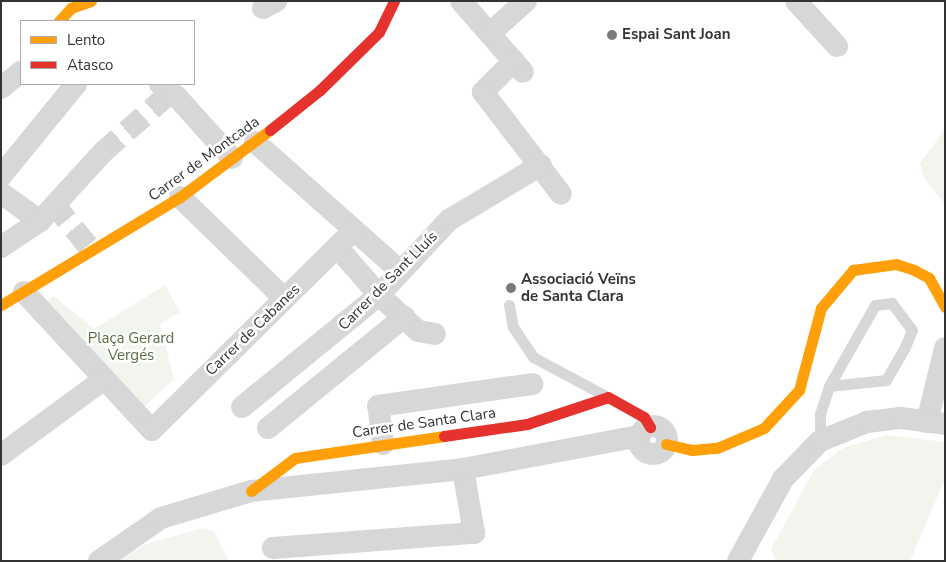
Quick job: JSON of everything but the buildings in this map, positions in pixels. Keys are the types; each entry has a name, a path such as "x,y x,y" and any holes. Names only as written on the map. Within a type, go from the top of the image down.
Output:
{"street":[{"path":"60,13 91,1"},
{"name":"Carrer de Montcada","path":"1,306 180,197 255,142 320,90 378,32 394,1"},
{"path":"461,1 519,67 483,92 562,194"},
{"path":"490,33 526,1"},
{"path":"796,1 837,46"},
{"path":"1,88 20,73"},
{"path":"1,176 75,85"},
{"path":"161,85 178,97 232,158"},
{"path":"255,142 399,270"},
{"path":"1,247 40,221 102,153"},
{"name":"Carrer de Sant Lluís","path":"242,407 378,295 399,270 449,220 541,165"},
{"path":"1,193 40,221"},
{"path":"180,197 284,299"},
{"name":"Carrer de Cabanes","path":"104,379 152,430 338,248 353,230"},
{"path":"338,248 378,295 418,331 435,334"},
{"path":"608,397 644,417 645,431 640,446 647,453 656,454 666,444 692,450 716,448 764,428 800,390 821,308 836,285 853,270 896,264 914,270 929,278 945,307"},
{"path":"1,455 104,379 24,292"},
{"path":"268,428 404,317"},
{"path":"738,561 783,479 820,441 867,422 901,418 936,423 945,348"},
{"path":"383,444 378,406 532,384"},
{"name":"Carrer de Santa Clara","path":"251,491 295,458 527,424 608,397"},
{"path":"99,561 161,518 251,491 463,469 645,431"},
{"path":"273,548 474,532 463,469"}],"lane":[{"path":"820,441 820,414 829,386 875,305 892,303 912,330 886,380 829,386"},
{"path":"509,305 513,327 533,356 608,397"}],"green space":[{"path":"945,129 945,204 924,178 920,163"},
{"name":"Plaça Gerard Vergés","path":"165,285 180,312 160,324 174,379 142,409 43,304 54,296 94,329"},
{"path":"887,435 945,442 945,479 910,561 776,561 771,549 814,470 843,448"},
{"path":"203,528 214,531 229,561 115,561 146,544"}],"tunnel":[{"path":"102,153 170,93"},
{"path":"53,203 93,252"}],"traffic: slow":[{"path":"60,20 71,8 91,1"},
{"path":"1,305 180,197 270,130"},
{"path":"666,444 692,450 717,448 764,428 799,390 821,308 853,270 896,264 914,270 929,278 945,307"},
{"path":"251,491 295,458 444,436"}],"traffic: jam":[{"path":"270,130 320,90 379,32 394,1"},
{"path":"444,436 527,424 608,397 644,417 650,427"}],"place":[{"name":"Espai Sant Joan","path":"612,35"},
{"name":"Associació Veïns de Santa Clara","path":"511,288"}]}
